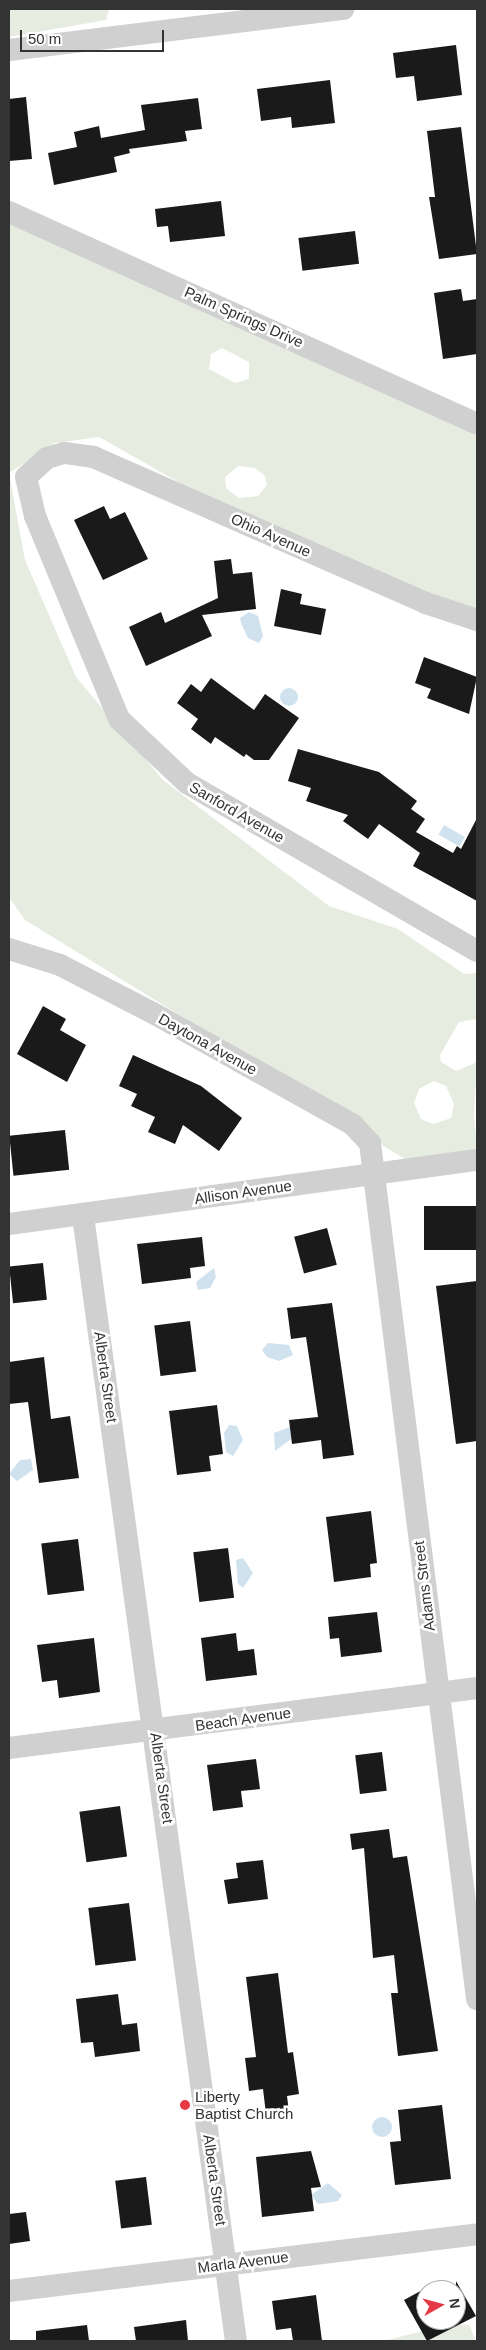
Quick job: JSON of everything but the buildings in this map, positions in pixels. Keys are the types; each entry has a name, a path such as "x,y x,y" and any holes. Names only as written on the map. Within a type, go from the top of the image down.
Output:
{"street":[{"path":"9,50 344,9"},
{"name":"Palm Springs Drive","path":"9,212 477,424"},
{"name":"Ohio Avenue","path":"64,453 94,457 426,603 477,620"},
{"name":"Sanford Avenue","path":"64,453 34,468 26,477 25,490 119,719 187,783 477,951"},
{"name":"Daytona Avenue","path":"9,949 60,965 353,1125 370,1143 375,1173"},
{"name":"Allison Avenue","path":"9,1224 83,1216 477,1160"},
{"name":"Adams Street","path":"375,1173 437,1693 477,1999"},
{"name":"Alberta Street","path":"83,1216 156,1731 236,2341"},
{"name":"Beach Avenue","path":"9,1748 156,1731 477,1688"},
{"name":"Marla Avenue","path":"9,2291 477,2234"}],"shaded area":[{"path":"9,9 109,9 106,20 9,37"},
{"path":"9,223 477,436 477,610 430,594 182,484 99,437 55,443 9,473","holes":["222,348 249,362 249,379 235,383 209,369 211,354","238,466 255,468 265,476 267,485 258,496 239,498 226,488 225,477"]},
{"path":"9,473 25,560 76,677 163,780 329,906 398,929 464,974 477,973 477,1019 459,1022 440,1055 441,1062 456,1071 477,1062 474,1114 477,1150 405,1159 382,1145 378,1137 25,920 9,897","holes":["434,1081 446,1086 454,1104 451,1118 433,1124 421,1119 414,1103 419,1089"]},
{"path":"466,2325 469,2325 476,2341 383,2341 427,2330 466,2330"}],"water":[{"path":"249,612 258,616 263,636 259,643 248,638 241,623 240,618"},
{"path":"285,688 293,688 298,693 296,704 285,706 280,701 280,693"},
{"path":"444,825 465,837 459,847 438,835"},
{"path":"214,1268 216,1277 210,1288 198,1290 196,1282"},
{"path":"268,1343 289,1345 293,1355 279,1361 267,1357 262,1350"},
{"path":"229,1425 237,1426 243,1440 233,1456 226,1452 224,1433"},
{"path":"290,1427 291,1439 275,1451 274,1433"},
{"path":"31,1459 33,1470 17,1481 9,1474 20,1460"},
{"path":"243,1558 253,1573 243,1588 238,1584 236,1560"},
{"path":"378,2117 386,2117 392,2123 392,2131 386,2137 378,2137 372,2131 372,2123"},
{"path":"328,2183 342,2195 338,2201 318,2204 311,2195"}],"place":[{"name":"Liberty Baptist Church","path":"185,2105"}]}
